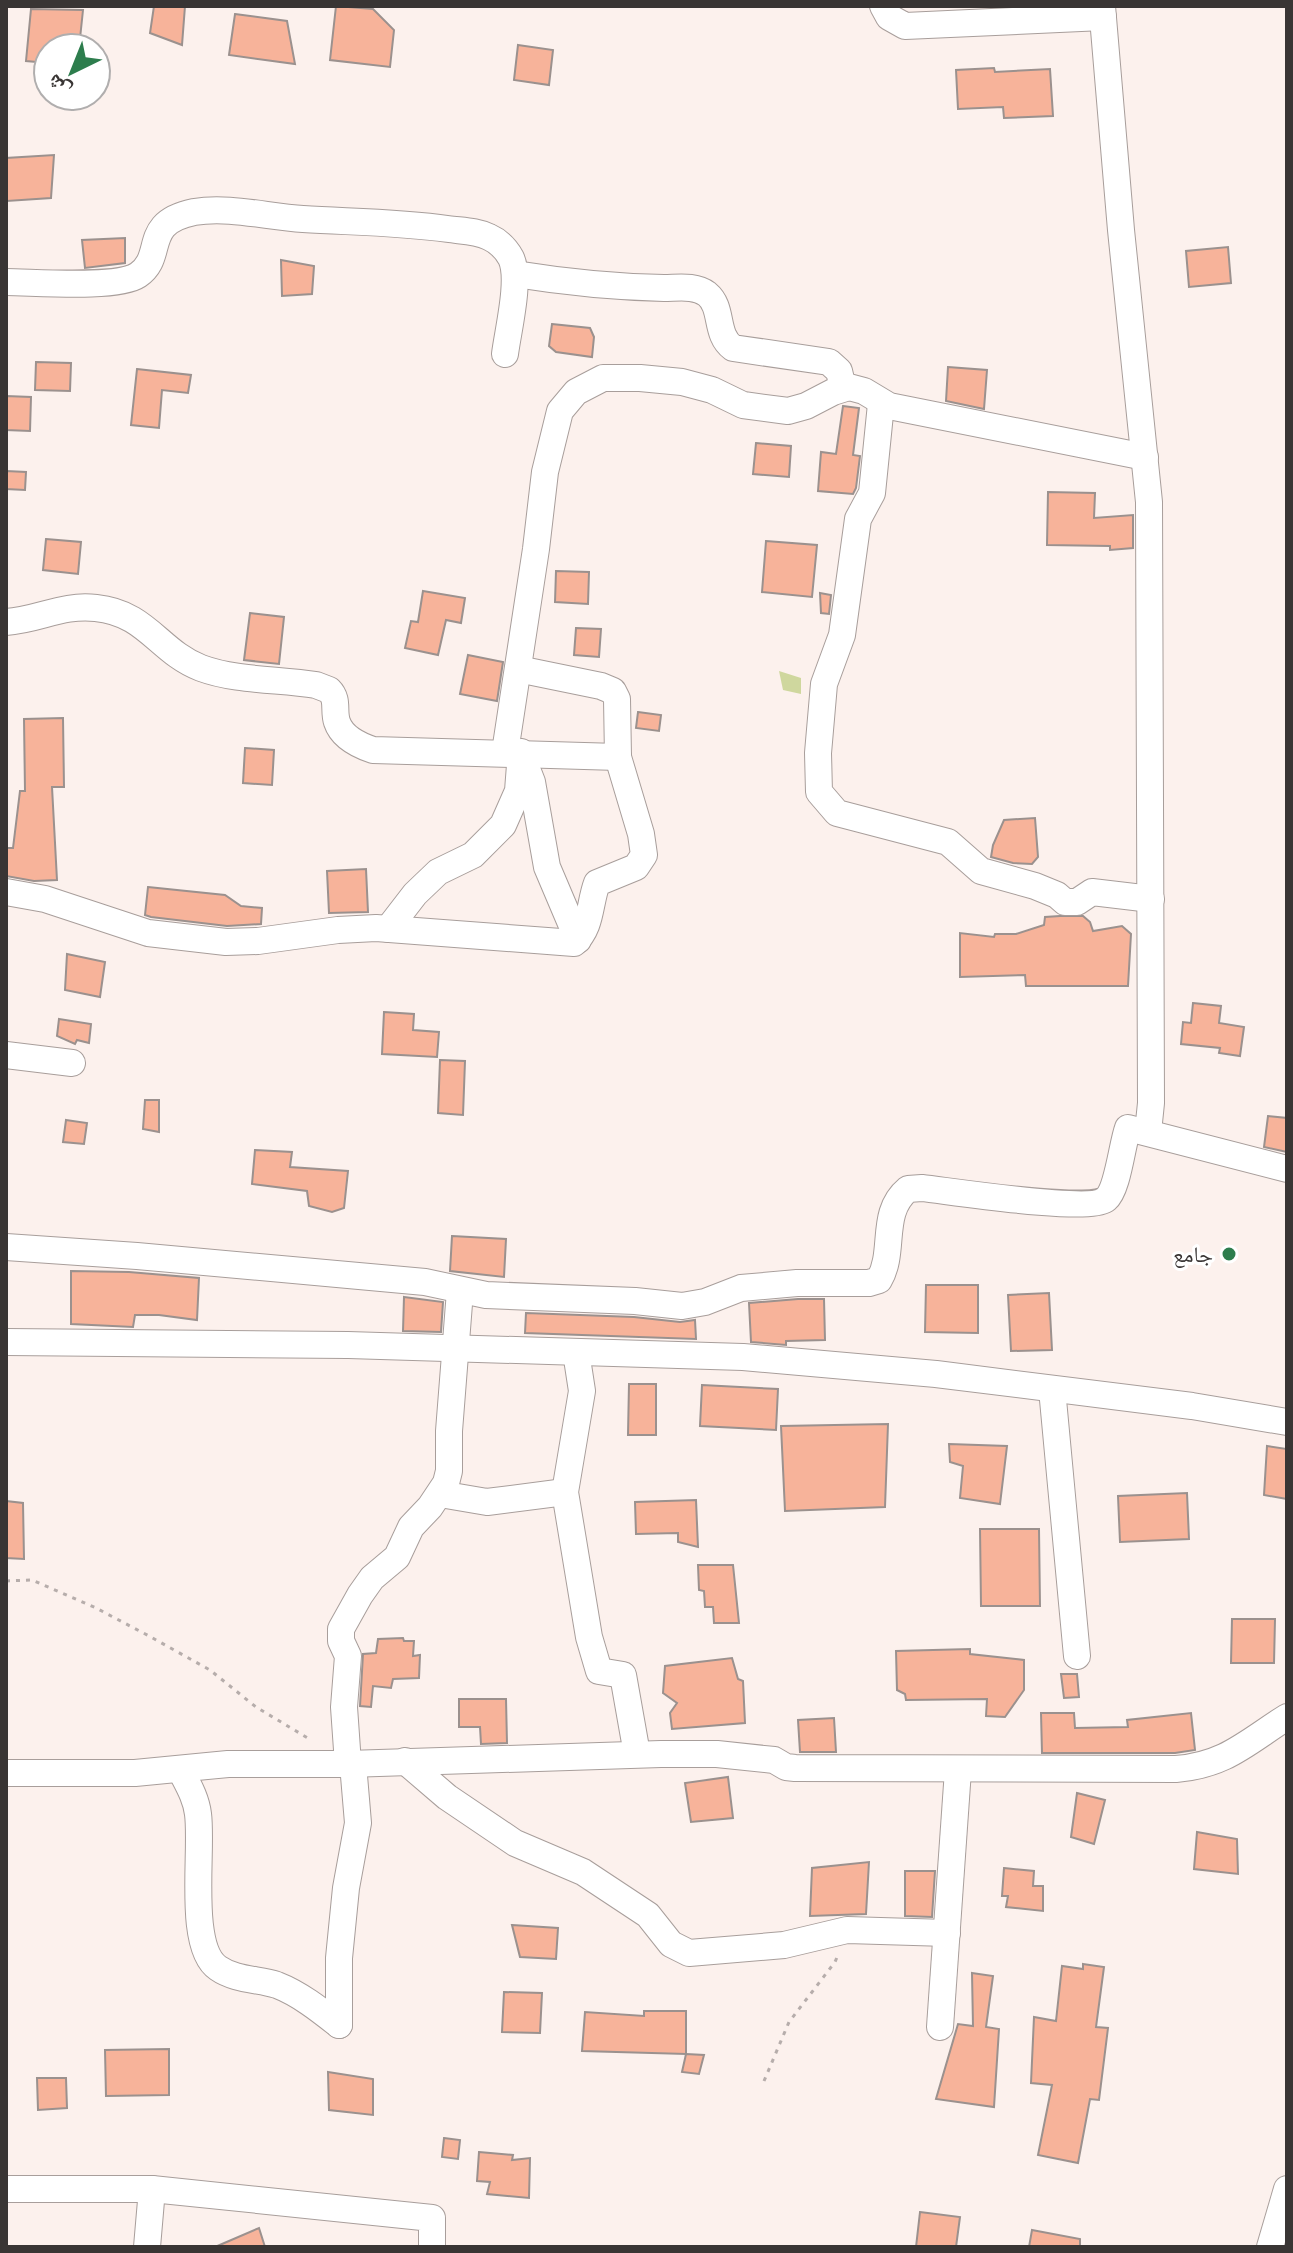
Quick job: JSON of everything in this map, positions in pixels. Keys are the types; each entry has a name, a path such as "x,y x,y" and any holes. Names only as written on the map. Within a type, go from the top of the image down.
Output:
{"street":[{"path":"883,6 889,17 905,26 1102,11 1149,502 1151,1103 1148,1132"},
{"path":"6,282 105,283 130,280 141,273 151,260 157,234 171,220 194,212 398,222 474,232 490,237 511,258 515,274 505,354"},
{"path":"515,274 610,286 698,289 716,305 721,333 733,348 829,362 839,371 843,388"},
{"path":"388,929 415,894 438,872 473,855 503,825 518,791 513,752 518,669 545,472 555,423 560,411 576,392 603,378 640,378 682,382 712,390 743,405 788,411 843,388 864,391 881,404 1145,457"},
{"path":"881,404 872,493 858,519 842,635 824,684 818,753 819,792 837,813 948,842 981,871 1035,886 1057,895 1065,902 1077,902 1092,892 1151,899"},
{"path":"6,622 22,621 75,606 115,611 132,617 184,659 201,668 316,685 329,690 336,703 336,721 345,735 373,750 618,757"},
{"path":"6,892 45,899 148,933 226,942 287,938 338,930 388,929 574,943 583,935 597,883 636,867 644,855 641,834 618,757 617,699 613,691 601,686 518,669"},
{"path":"513,752 532,782 547,867 578,940"},
{"path":"6,1055 72,1063"},
{"path":"6,1247 425,1282 486,1295 620,1300 682,1306 705,1302 752,1286 869,1283 879,1280 885,1269 892,1207 908,1189 1011,1199 1095,1203 1106,1199 1128,1128 1287,1169"},
{"path":"180,1769 198,1811 198,1902 203,1948 217,1968 287,1990 339,2025 339,1958 344,1902 358,1823 344,1707 348,1656 341,1641 341,1629 372,1578 397,1557 411,1527 440,1494 449,1471 449,1431 460,1291"},
{"path":"6,1342 455,1348 743,1357 936,1374 1192,1406 1287,1422"},
{"path":"576,1352 582,1391 565,1492 589,1637 599,1671 623,1675 637,1754"},
{"path":"1052,1389 1077,1656"},
{"path":"440,1494 487,1502 565,1492"},
{"path":"6,1773 135,1773 228,1764 350,1764 637,1754 717,1754 774,1760 795,1768 1113,1770 1200,1767 1226,1757 1287,1717"},
{"path":"405,1761 447,1797 515,1843 583,1872 648,1915 671,1944 689,1953 784,1945 847,1930 947,1933"},
{"path":"940,2027 958,1770"},
{"path":"6,2189 152,2189 432,2218 432,2247"},
{"path":"147,2247 152,2189"},
{"path":"1270,2247 1287,2189"}],"path":[{"path":"6,1581 32,1580 149,1636 210,1670 256,1707 350,1764"},
{"path":"764,2081 789,2022 835,1962 847,1930"}],"green space":[{"path":"779,671 801,678 801,694 783,690"}],"building":[{"path":"154,6 185,6 182,45 150,33"},
{"path":"336,6 373,9 394,30 390,67 330,60"},
{"path":"31,9 83,10 81,32 32,32 32,62 26,61"},
{"path":"235,14 287,21 295,64 229,55"},
{"path":"518,45 553,50 549,85 514,80"},
{"path":"994,68 995,72 1050,69 1053,116 1004,118 1003,107 958,109 956,70"},
{"path":"54,155 51,198 7,201 6,158"},
{"path":"125,238 125,263 85,268 82,240"},
{"path":"1228,247 1231,283 1189,287 1186,251"},
{"path":"281,260 314,266 312,294 282,296"},
{"path":"552,324 590,328 594,337 592,357 556,352 549,346"},
{"path":"36,362 71,363 70,391 35,390"},
{"path":"948,367 987,370 984,409 946,401"},
{"path":"137,369 191,375 188,393 162,390 159,428 131,425"},
{"path":"6,396 31,397 30,431 6,430"},
{"path":"843,406 859,408 853,455 860,456 856,488 853,494 818,491 821,452 836,454"},
{"path":"756,443 791,446 789,477 753,474"},
{"path":"6,471 26,472 25,490 6,489"},
{"path":"1048,492 1095,493 1094,518 1133,515 1133,548 1110,550 1110,546 1047,545"},
{"path":"46,539 81,542 78,574 43,570"},
{"path":"766,541 817,545 812,597 762,592"},
{"path":"556,571 589,572 588,604 555,602"},
{"path":"423,591 465,598 461,623 446,620 438,655 405,648 411,621 418,622"},
{"path":"820,593 831,595 829,614 821,613"},
{"path":"250,613 284,617 279,664 244,660"},
{"path":"576,628 601,629 599,657 574,655"},
{"path":"468,655 503,662 497,701 460,694"},
{"path":"638,712 661,715 659,731 636,728"},
{"path":"63,718 64,787 52,787 57,880 34,881 6,876 6,848 13,848 20,791 25,791 24,719"},
{"path":"245,748 274,750 272,785 243,783"},
{"path":"1035,818 1038,857 1032,864 991,857 1004,820"},
{"path":"366,869 368,912 329,913 327,871"},
{"path":"148,887 225,895 241,906 262,908 261,924 227,926 151,917 145,915"},
{"path":"1083,916 1090,922 1093,931 1122,926 1131,934 1128,986 1026,986 1025,975 960,977 960,933 994,937 995,934 1016,934 1044,925 1045,917"},
{"path":"67,954 105,962 100,997 65,990"},
{"path":"1193,1003 1221,1006 1219,1023 1244,1027 1240,1056 1219,1053 1220,1048 1181,1044 1183,1022 1191,1023"},
{"path":"384,1012 414,1014 413,1030 439,1032 437,1057 382,1054"},
{"path":"59,1019 91,1024 89,1043 77,1040 75,1044 57,1036"},
{"path":"440,1060 465,1061 463,1115 438,1113"},
{"path":"145,1100 159,1100 159,1132 143,1129"},
{"path":"1268,1116 1287,1118 1287,1152 1264,1147"},
{"path":"66,1120 87,1123 84,1144 63,1142"},
{"path":"255,1150 292,1152 290,1167 348,1171 344,1208 332,1212 309,1206 307,1191 252,1184"},
{"path":"452,1236 506,1239 504,1277 450,1271"},
{"path":"71,1271 199,1278 197,1320 135,1315 133,1327 71,1324"},
{"path":"926,1285 978,1285 978,1333 925,1332"},
{"path":"1049,1293 1052,1350 1011,1351 1008,1295"},
{"path":"404,1297 443,1302 441,1332 403,1331"},
{"path":"824,1299 825,1340 786,1341 786,1345 751,1342 749,1303"},
{"path":"526,1313 680,1322 695,1320 696,1339 525,1333"},
{"path":"629,1384 656,1384 656,1435 628,1435"},
{"path":"702,1385 778,1389 776,1430 700,1426"},
{"path":"888,1424 885,1507 785,1511 781,1426"},
{"path":"949,1444 1007,1446 1000,1504 960,1498 963,1466 950,1462"},
{"path":"1267,1446 1287,1449 1287,1499 1264,1495"},
{"path":"1187,1493 1189,1539 1120,1542 1118,1496"},
{"path":"696,1500 698,1547 678,1542 678,1533 636,1534 635,1502"},
{"path":"6,1501 23,1503 24,1559 6,1558"},
{"path":"980,1529 1039,1529 1040,1606 981,1606"},
{"path":"698,1565 733,1565 739,1623 714,1623 713,1607 705,1607 704,1591 699,1590"},
{"path":"1232,1619 1275,1619 1274,1663 1231,1663"},
{"path":"403,1638 404,1641 414,1641 413,1656 420,1655 419,1678 393,1679 391,1688 373,1686 371,1707 360,1706 363,1654 376,1653 378,1639"},
{"path":"970,1649 970,1654 1024,1660 1024,1690 1005,1717 986,1716 987,1699 906,1700 905,1694 897,1690 896,1651"},
{"path":"732,1658 738,1679 743,1681 745,1723 672,1729 670,1713 677,1703 663,1693 665,1666"},
{"path":"1061,1674 1077,1674 1079,1697 1064,1698"},
{"path":"459,1699 506,1699 507,1743 481,1744 480,1727 459,1727"},
{"path":"1041,1713 1074,1713 1075,1728 1128,1727 1127,1720 1191,1713 1195,1750 1175,1753 1042,1753"},
{"path":"834,1718 836,1752 800,1752 798,1720"},
{"path":"728,1777 733,1818 691,1822 685,1783"},
{"path":"1077,1793 1105,1800 1094,1844 1071,1837"},
{"path":"1197,1832 1237,1839 1238,1874 1194,1869"},
{"path":"869,1862 866,1914 810,1916 812,1868"},
{"path":"1004,1868 1034,1871 1033,1886 1043,1886 1043,1911 1006,1907 1008,1896 1002,1896"},
{"path":"905,1871 935,1871 932,1917 905,1916"},
{"path":"512,1925 558,1928 556,1959 520,1957"},
{"path":"1083,1964 1104,1967 1096,2027 1108,2028 1099,2100 1090,2099 1078,2163 1038,2155 1052,2085 1031,2083 1034,2017 1056,2021 1062,1966 1083,1969"},
{"path":"972,1973 993,1976 986,2027 999,2029 994,2107 936,2099 958,2024 973,2026"},
{"path":"504,1992 542,1993 540,2033 502,2032"},
{"path":"644,2011 686,2011 686,2054 582,2051 585,2012 644,2016"},
{"path":"169,2049 169,2095 106,2096 105,2050"},
{"path":"686,2054 704,2055 699,2074 682,2072"},
{"path":"328,2072 373,2079 373,2115 329,2110"},
{"path":"37,2078 66,2078 67,2108 38,2110"},
{"path":"444,2138 460,2140 458,2159 442,2157"},
{"path":"479,2152 513,2155 512,2160 530,2158 529,2198 487,2194 490,2182 477,2181"},
{"path":"920,2212 960,2217 956,2247 916,2247"},
{"path":"259,2228 265,2247 215,2247"},
{"path":"1032,2230 1080,2239 1080,2247 1029,2247"}],"place":[{"name":"جامع","path":"1229,1254"}]}
